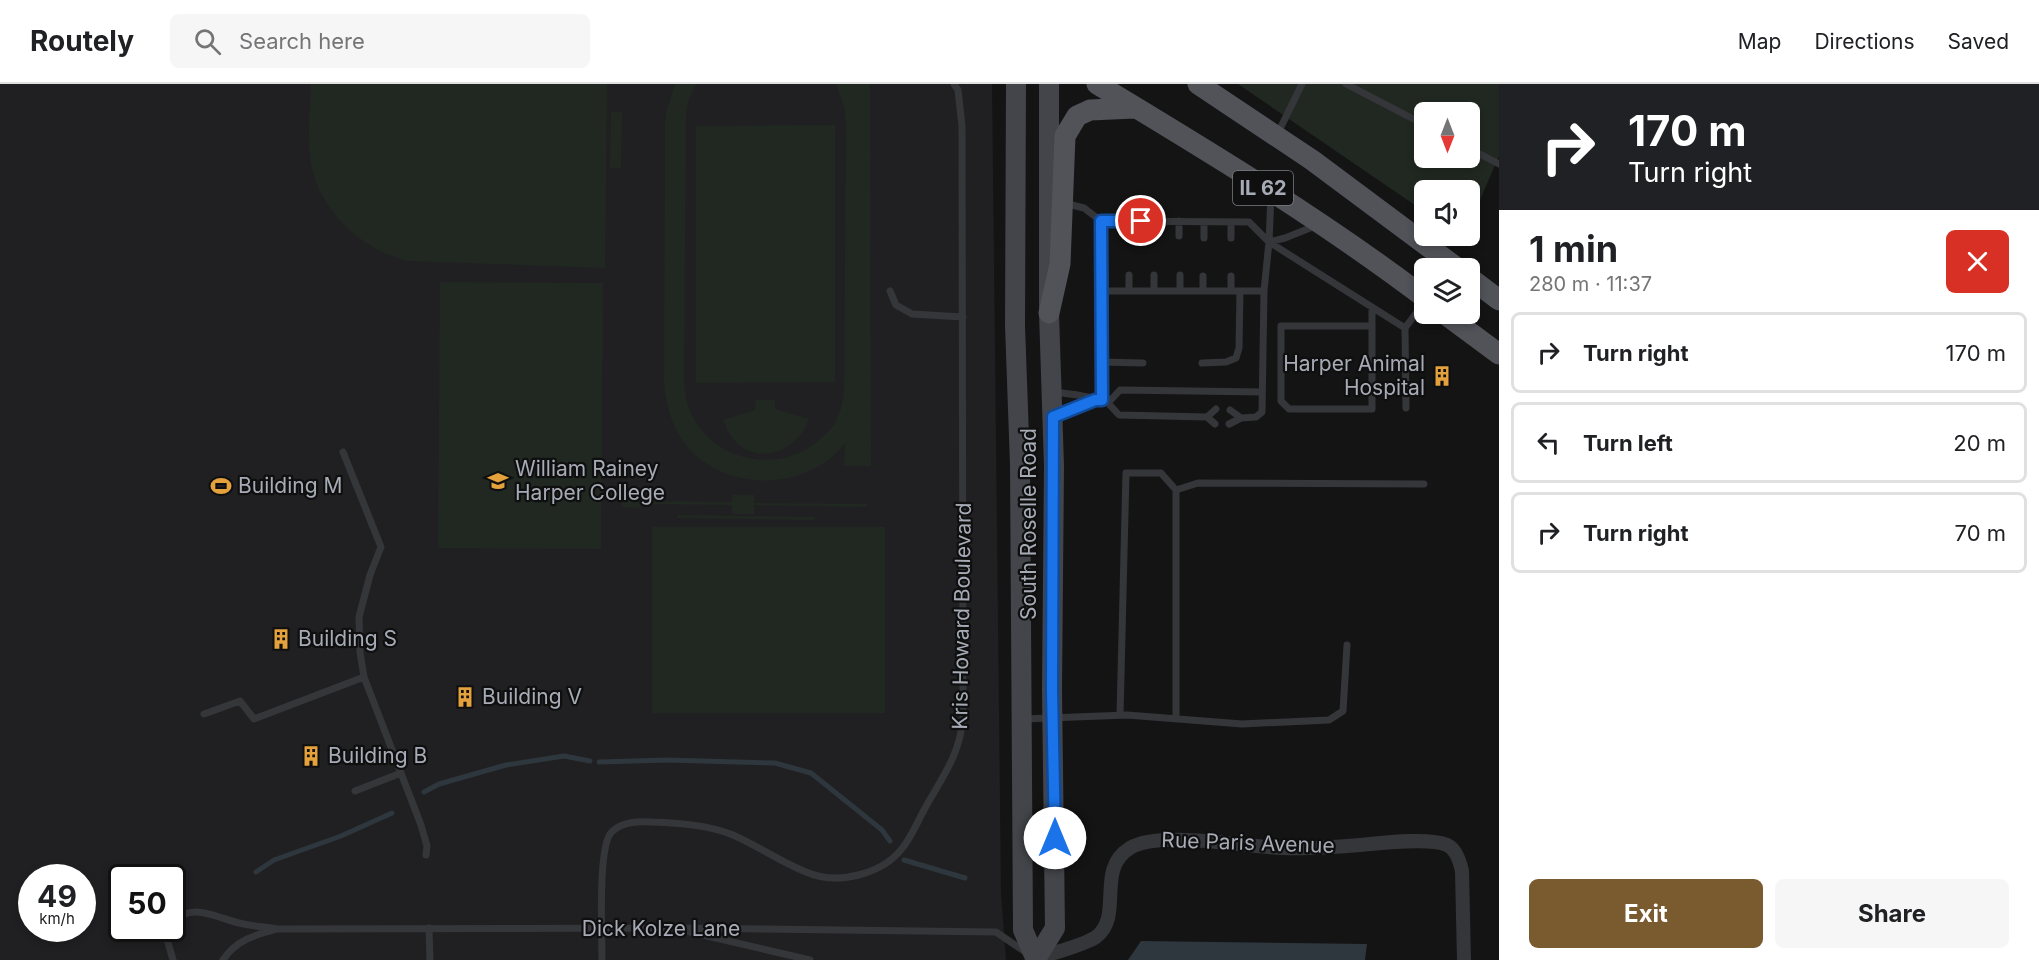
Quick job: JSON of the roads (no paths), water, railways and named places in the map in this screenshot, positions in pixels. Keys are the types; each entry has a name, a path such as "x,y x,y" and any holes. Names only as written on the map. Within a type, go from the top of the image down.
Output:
{"main road":[{"name":"South Roselle Road","path":"1016,84 1015,325 1020,465 1023,930 1034,960"},
{"name":"South Roselle Road","path":"1034,960 1055,928 1049,84"},
{"name":"IL 62","path":"1097,84 1320,224 1414,292"},
{"name":"IL 62","path":"1198,84 1312,160 1444,258"},
{"path":"1049,313 1060,264 1065,136 1077,116 1090,110 1118,107 1137,108"},
{"path":"1480,286 1499,300"},
{"path":"1459,324 1499,354"}],"street":[{"name":"Rue Paris Avenue","path":"1034,960 1096,937 1107,923 1110,906 1109,886 1115,862 1128,849 1144,841 1166,839 1283,848 1388,842 1435,842 1449,845 1459,859 1462,871 1464,960"}],"lane":[{"name":"Kris Howard Boulevard","path":"602,960 604,850 611,833 624,824 667,823 731,834 807,873 839,878 856,876 873,870 890,860 904,847 954,757 961,740 963,719 962,126 958,90 954,84"},
{"path":"1276,136 1302,84"},
{"path":"1347,84 1414,119"},
{"path":"1480,154 1499,164"},
{"path":"1229,424 1241,418 1256,417 1262,412 1264,291 1271,193"},
{"path":"1061,202 1084,208 1101,221 1249,222 1269,242 1405,328"},
{"path":"1101,221 1102,401"},
{"path":"1128,221 1128,237"},
{"path":"1153,221 1153,237"},
{"path":"1179,221 1179,236"},
{"path":"1204,222 1204,238"},
{"path":"1232,222 1232,238"},
{"path":"1269,242 1320,224"},
{"path":"1129,275 1129,291"},
{"path":"1154,275 1154,291"},
{"path":"1180,275 1180,291"},
{"path":"1203,276 1203,291"},
{"path":"1231,276 1231,291"},
{"path":"890,291 896,305 912,314 963,317"},
{"path":"1100,291 1264,291"},
{"path":"1202,363 1226,362 1236,358 1239,348 1240,291"},
{"path":"1372,307 1372,326 1371,409 1289,409 1281,401 1281,326 1372,326"},
{"path":"1406,408 1405,328 1414,315"},
{"path":"1100,362 1143,363"},
{"path":"1053,417 1102,401 1120,390 1262,392"},
{"path":"1052,392 1084,395 1102,401 1119,415 1207,417 1215,423"},
{"path":"1207,417 1215,409"},
{"path":"1230,410 1241,418"},
{"path":"343,452 381,547 370,574 358,617 364,677 421,825 427,846 426,855"},
{"path":"1120,715 1125,473 1161,473 1176,490 1176,719"},
{"path":"1176,490 1198,483 1424,484"},
{"path":"1021,719 1120,715 1242,724 1329,720 1343,711 1347,645"},
{"path":"204,714 240,701 254,719 364,677"},
{"path":"355,791 401,773"},
{"path":"186,914 197,911 207,912 240,923 277,929"},
{"path":"429,928 430,960"},
{"path":"676,928 810,960"},
{"name":"Dick Kolze Lane","path":"277,929 676,928 996,932 1034,960"},
{"path":"223,960 229,950 250,936 277,929"},
{"path":"167,942 173,960"}],"waterway":[{"path":"424,792 439,784 506,765 564,756 590,761"},
{"path":"599,762 667,760 775,763 811,773 882,830 890,841"},
{"path":"256,872 274,860 341,836 392,813"},
{"path":"904,860 965,878"}],"place":[{"name":"Harper Animal Hospital","path":"1442,376"},
{"name":"William Rainey Harper College","path":"498,481"},
{"name":"Building M","path":"221,486"},
{"name":"Building S","path":"281,639"},
{"name":"Building V","path":"465,697"},
{"name":"Building B","path":"311,756"}]}
